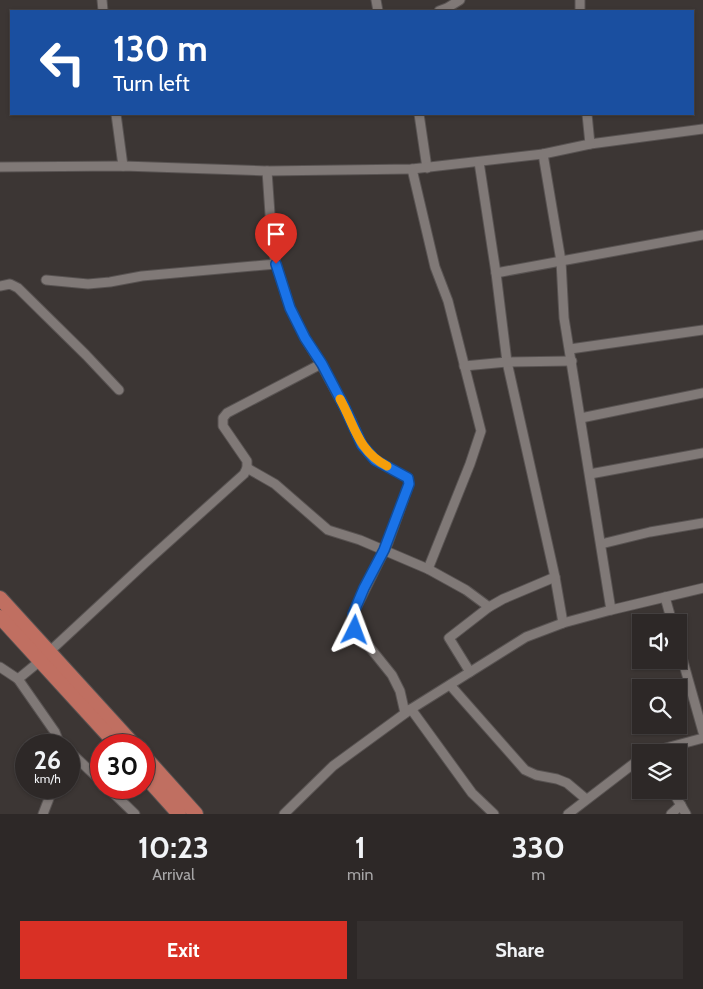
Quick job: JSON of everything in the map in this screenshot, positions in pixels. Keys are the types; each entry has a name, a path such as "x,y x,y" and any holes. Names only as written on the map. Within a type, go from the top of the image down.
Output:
{"main road":[{"path":"0,598 108,734"},
{"path":"0,617 45,657 123,734"},
{"path":"155,768 196,814"},
{"path":"155,787 179,814"}],"street":[{"path":"442,10 460,0"},
{"path":"116,115 123,166"},
{"path":"419,115 427,168"},
{"path":"588,115 590,144"},
{"path":"0,167 123,166 267,171 412,169 543,154 590,144 703,129"},
{"path":"543,154 561,262 564,318 611,610"},
{"path":"479,162 507,362 555,577 563,622"},
{"path":"412,169 435,267 448,301 481,431 470,464 428,569"},
{"path":"267,171 272,243 276,264 290,308 305,338 322,364 362,445 375,460 408,478 409,484 384,550 353,614 355,630 392,675 408,711 472,793 494,814"},
{"path":"496,273 703,235"},
{"path":"46,280 88,284 142,276 276,264"},
{"path":"0,286 10,284 18,288 120,390"},
{"path":"570,349 703,330"},
{"path":"464,366 507,362 572,361"},
{"path":"18,679 45,657 145,563 244,474 247,468 247,461 223,426 223,418 227,413 322,364"},
{"path":"581,418 703,392"},
{"path":"590,474 703,453"},
{"path":"247,468 275,484 328,530 384,550 428,569 466,590 489,607"},
{"path":"601,544 650,532 703,523"},
{"path":"470,672 449,638 489,607 555,577"},
{"path":"284,814 333,766 408,711 526,637 563,622 703,588"},
{"path":"665,597 670,614"},
{"path":"0,668 18,679 56,734"},
{"path":"685,669 703,732"},
{"path":"450,685 525,770 536,775 567,783 586,799"},
{"path":"681,744 703,738"},
{"path":"80,761 90,771"},
{"path":"568,814 632,765"},
{"path":"43,814 49,799"},
{"path":"119,799 135,814"},
{"path":"677,799 686,814"},
{"path":"671,814 681,805"}],"slow traffic":[{"path":"340,399 362,445 375,460 387,466"}],"route":[{"path":"276,264 290,308 305,338 322,364 362,445 375,460 408,478 409,484 388,543 364,588 353,614 355,630"}]}
